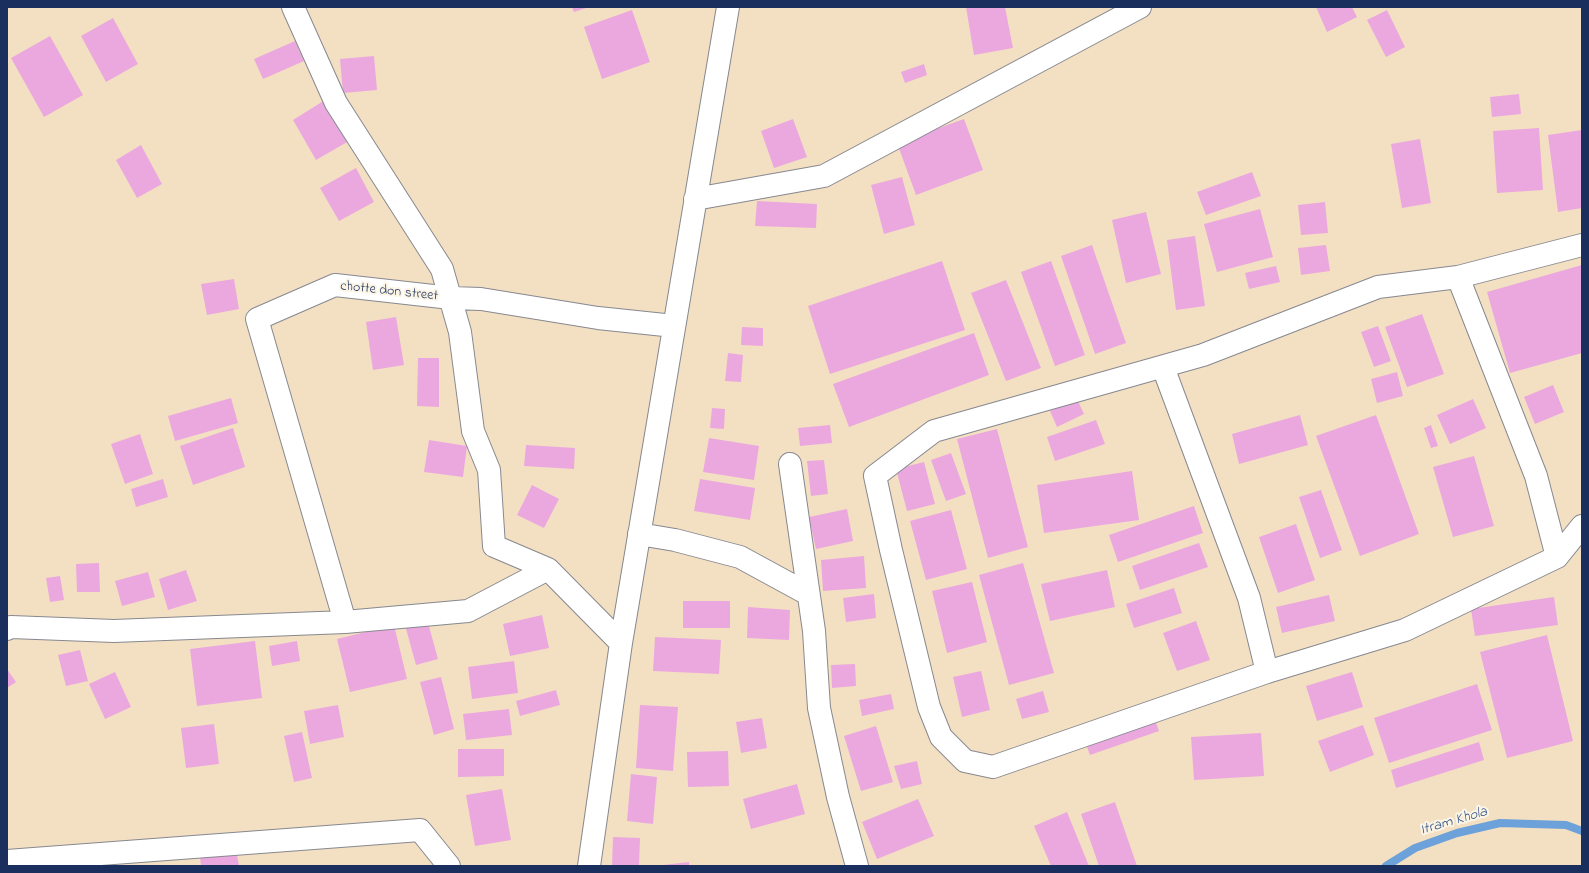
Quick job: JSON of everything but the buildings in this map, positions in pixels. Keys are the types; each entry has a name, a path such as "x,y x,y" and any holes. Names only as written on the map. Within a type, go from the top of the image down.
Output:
{"street":[{"path":"294,7 336,103 442,269 460,332 473,432 489,470 494,546 548,569 621,643"},
{"path":"589,866 621,643 728,7"},
{"path":"695,199 824,176 1140,7"},
{"path":"1582,246 1458,277 1378,287 1203,355 934,431 876,476 891,550 928,707 941,736 965,761 993,767 1267,672 1405,630 1557,558 1582,526"},
{"path":"1458,277 1536,476 1557,558"},
{"name":"chotte don street","path":"345,622 257,319 335,285 451,298 481,299 598,318 674,326"},
{"path":"1163,367 1249,598 1267,672"},
{"path":"790,464 814,631 819,708 838,797 856,866"},
{"path":"639,534 675,540 740,557 808,594"},
{"path":"7,629 11,627 114,632 345,622 468,611 548,569"},
{"path":"7,860 420,830 449,866"}],"waterway":[{"name":"Itram Khola","path":"1386,866 1415,848 1457,833 1500,823 1566,825 1582,831"}]}
